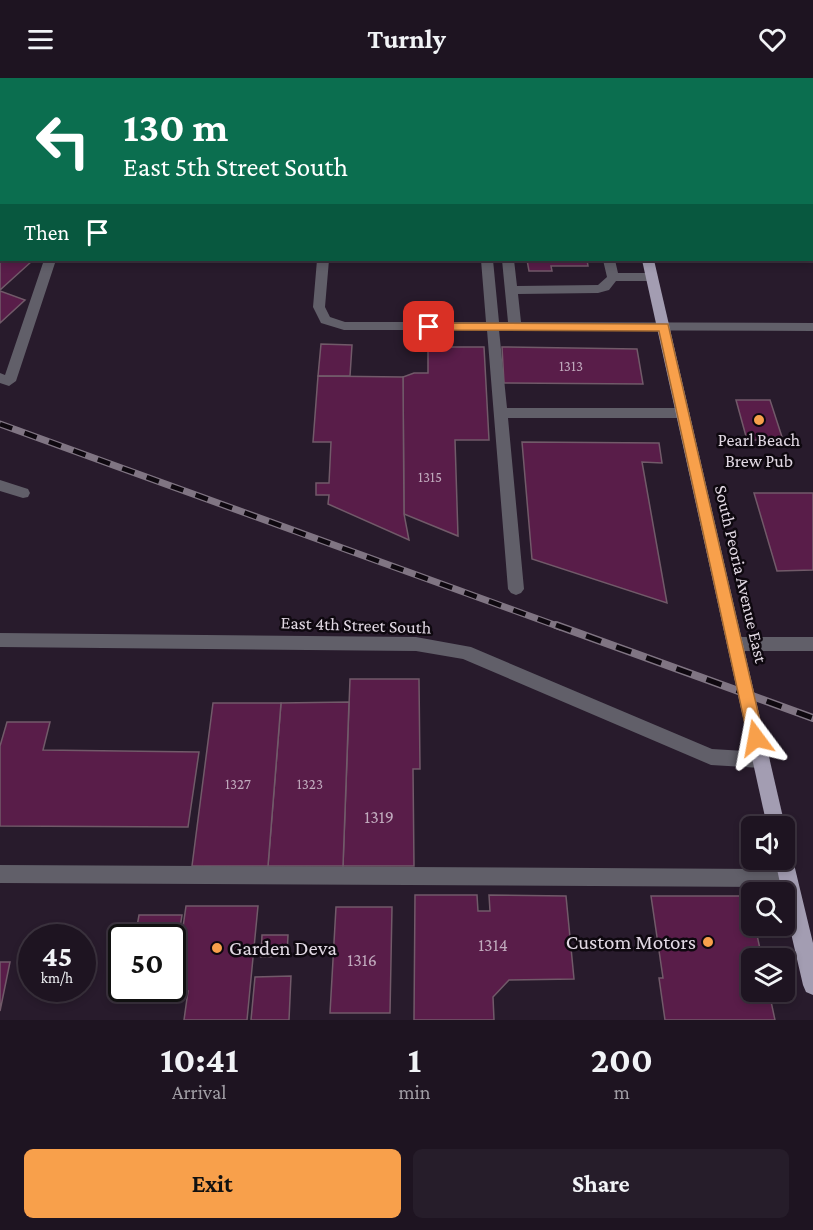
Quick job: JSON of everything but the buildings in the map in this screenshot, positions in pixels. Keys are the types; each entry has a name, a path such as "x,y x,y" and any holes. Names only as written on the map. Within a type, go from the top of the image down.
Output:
{"main road":[{"name":"South Peoria Avenue East","path":"648,261 774,816"},
{"path":"786,870 813,985"}],"street":[{"path":"0,378 9,381 50,261"},
{"path":"323,261 319,307 326,320 344,326 813,327"},
{"path":"487,261 516,589"},
{"path":"508,261 515,328"},
{"path":"609,261 613,277"},
{"path":"511,290 598,289 605,286 613,277 652,277"},
{"path":"501,413 683,413"},
{"path":"0,485 23,493"},
{"name":"East 4th Street South","path":"0,640 416,644 465,652 711,757 761,760"},
{"path":"735,644 813,644"},
{"path":"0,874 741,869"}],"railway":[{"path":"0,424 560,627"},
{"path":"556,625 813,718"}],"place":[{"name":"Pearl Beach Brew Pub","path":"759,420"},
{"name":"Custom Motors","path":"708,942"},
{"name":"Garden Deva","path":"217,948"}],"route":[{"path":"429,327 664,327 756,738"}]}
